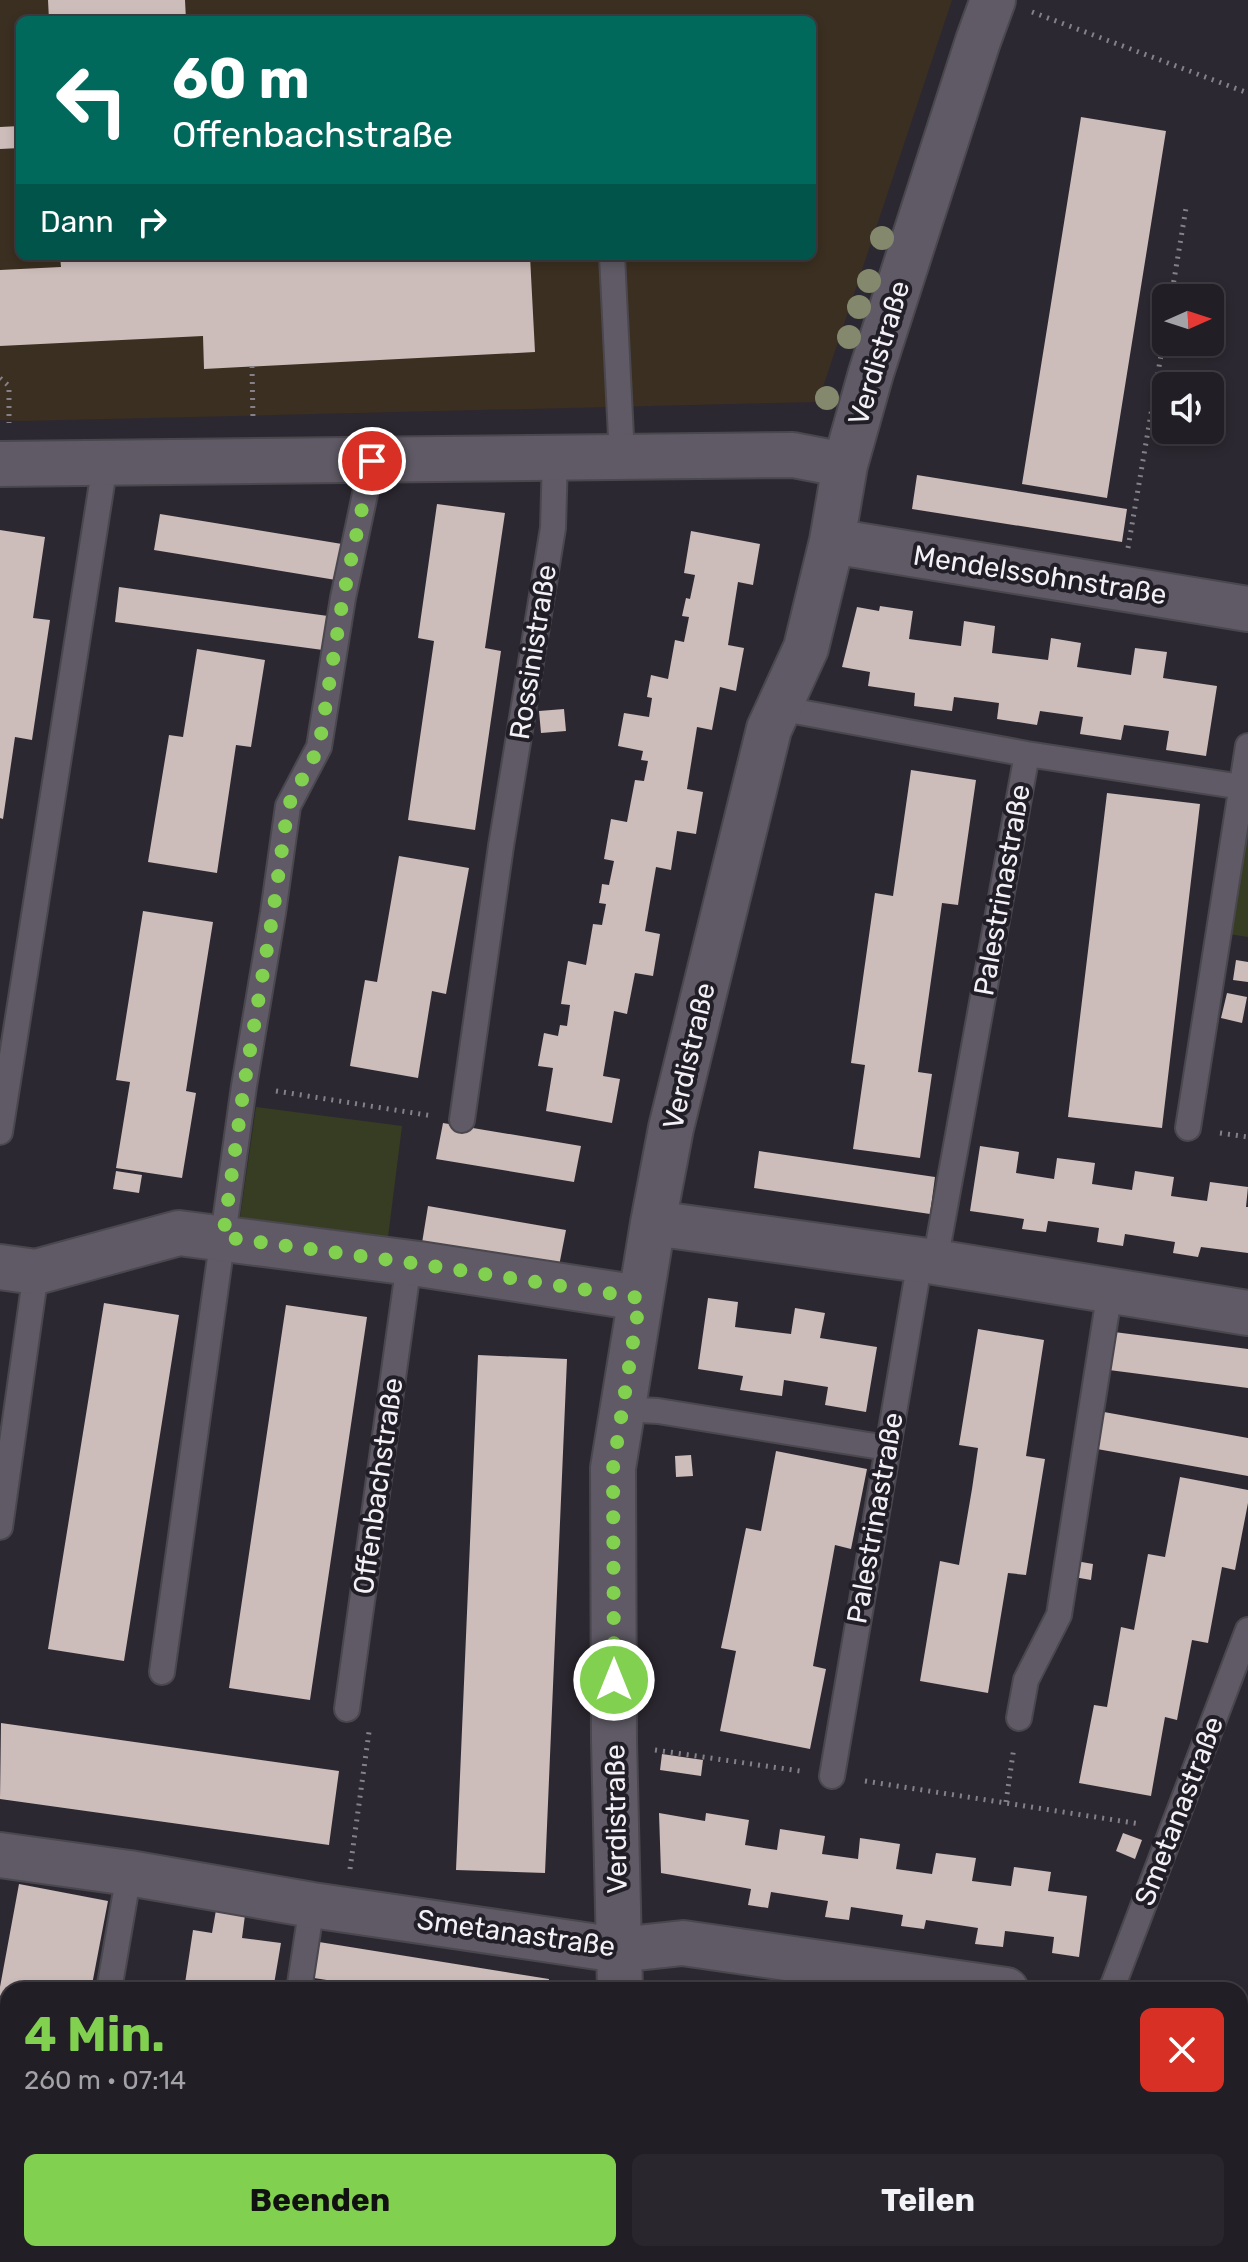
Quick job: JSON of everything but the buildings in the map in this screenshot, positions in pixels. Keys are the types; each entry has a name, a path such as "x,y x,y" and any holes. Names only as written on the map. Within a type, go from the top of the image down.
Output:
{"street":[{"name":"Verdistraße","path":"619,1970 613,1468 653,1223 676,1105 769,729 806,648 832,541 845,465 871,373 978,41 1012,5"},
{"path":"5,448 105,464 793,455 845,465"},
{"name":"Mendelssohnstraße","path":"832,541 1248,609"},
{"path":"653,1223 927,1261 1248,1313"},
{"path":"18,1270 179,1233 409,1263 640,1298"},
{"name":"Smetanastraße","path":"0,1855 129,1873 328,1907 619,1970 683,1943 951,1982"}],"lane":[{"path":"612,260 622,457"},
{"name":"Rossinistraße","path":"462,1120 501,846 553,528 555,458"},
{"path":"162,1672 244,1086 288,806 319,747 343,598 372,461"},
{"path":"0,1132 105,464"},
{"path":"778,708 1027,754 1242,787"},
{"path":"1188,1128 1248,746"},
{"name":"Palestrinastraße","path":"832,1776 887,1448 1027,754"},
{"name":"Offenbachstraße","path":"347,1709 409,1263"},
{"path":"0,1527 18,1270"},
{"path":"1019,1718 1026,1680 1059,1615 1110,1290"},
{"path":"622,1409 658,1411 887,1448"},
{"name":"Smetanastraße","path":"1114,1982 1248,1630"},
{"path":"110,1982 129,1873"},
{"path":"302,1982 328,1907"}],"path":[{"path":"1012,5 1248,93"},
{"path":"1173,284 1186,208"},
{"path":"1122,588 1161,356"},
{"path":"252,366 253,408"},
{"path":"0,378 9,386 5,448"},
{"path":"244,1086 425,1115"},
{"path":"328,1907 371,1716 347,1709"},
{"path":"1006,1802 1019,1718"},
{"path":"614,1741 1172,1830"}],"shaded area":[{"path":"0,0 952,0 818,402 0,420"}],"green space":[{"path":"1248,799 1248,937 1229,934"},
{"path":"256,1107 402,1126 388,1237 240,1218"}],"route":[{"path":"372,461 343,598 319,747 288,806 223,1237 640,1298 613,1468 614,1680"}]}
